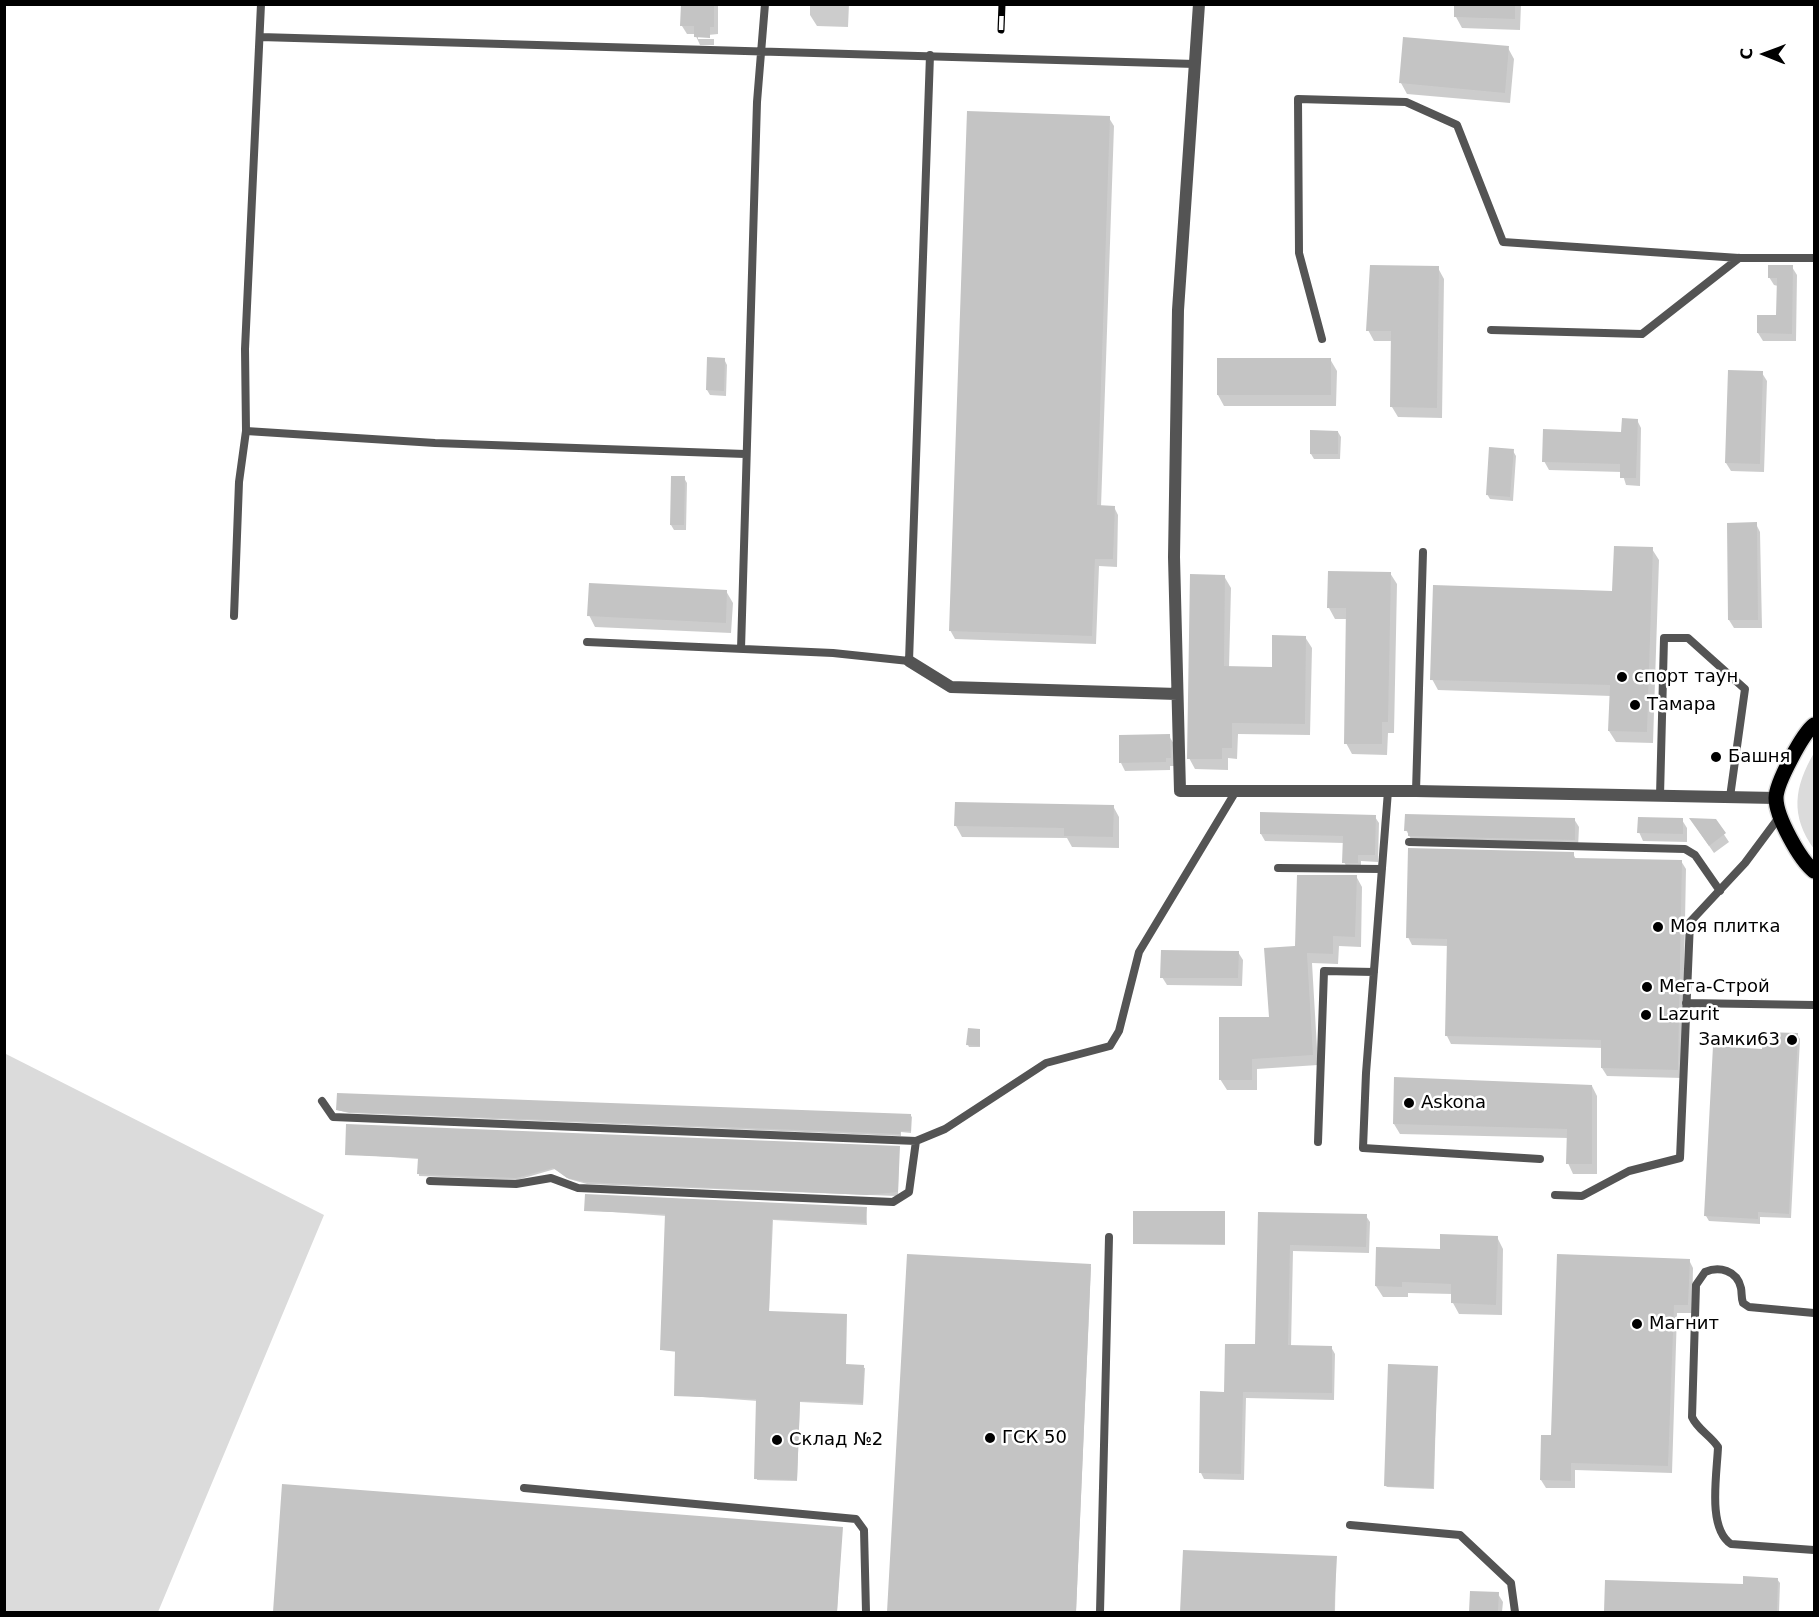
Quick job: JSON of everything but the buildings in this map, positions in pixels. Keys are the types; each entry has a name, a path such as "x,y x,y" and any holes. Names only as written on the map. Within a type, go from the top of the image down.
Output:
{"main road":[{"path":"1814,871 1787,834 1776,798 1790,759 1815,725"}],"street":[{"path":"1199,4 1178,310 1174,557 1180,791 1416,791 1776,798"},
{"path":"909,661 951,687 1177,694"}],"lane":[{"path":"234,616 239,482 246,432 245,349 261,4"},
{"path":"741,649 745,454 760,50 765,4"},
{"path":"260,37 1195,64"},
{"path":"587,642 833,653 909,661 930,55"},
{"path":"1322,339 1299,253 1298,99 1406,102 1457,125 1503,242 1739,258 1815,258"},
{"path":"1491,330 1642,334 1739,258"},
{"path":"246,432 435,443 745,454"},
{"path":"1416,791 1423,552"},
{"path":"1660,796 1664,638 1688,638 1745,689 1730,797"},
{"path":"322,1101 333,1117 916,1141 945,1130 1046,1063 1110,1046 1119,1031 1139,952 1236,791"},
{"path":"1388,791 1374,972 1364,1148 1540,1159"},
{"path":"1555,1195 1582,1196 1629,1171 1680,1158 1690,922 1720,891 1781,814"},
{"path":"1409,842 1685,849 1695,855 1720,891"},
{"path":"1278,868 1382,869"},
{"path":"1318,1142 1324,971 1374,972"},
{"path":"1686,1003 1815,1005"},
{"path":"430,1180 516,1184 551,1178 578,1188 893,1202 909,1192 916,1141"},
{"path":"1100,1612 1109,1237"},
{"path":"1815,1313 1749,1307 1743,1303 1741,1289 1733,1275 1719,1269 1705,1272 1696,1286 1692,1417 1697,1428 1712,1438 1718,1447 1716,1518 1723,1539 1731,1544 1815,1550"},
{"path":"524,1488 856,1519 864,1530 866,1612"},
{"path":"1350,1525 1460,1535 1511,1583 1515,1612"}],"shaded area":[{"path":"1814,753 1814,849 1801,825 1798,801 1802,778"},
{"path":"4,1053 324,1215 158,1612 5,1612"}],"railway":[{"path":"1001,30 1002,4"}],"place":[{"name":"спорт таун","path":"1622,677"},
{"name":"Тамара","path":"1635,705"},
{"name":"Башня","path":"1716,757"},
{"name":"Моя плитка","path":"1658,927"},
{"name":"Мега-Строй","path":"1647,987"},
{"name":"Lazurit","path":"1646,1015"},
{"name":"Замки63","path":"1792,1040"},
{"name":"Askona","path":"1409,1103"},
{"name":"Магнит","path":"1637,1324"},
{"name":"ГСК 50","path":"990,1438"},
{"name":"Склад №2","path":"777,1440"}]}
